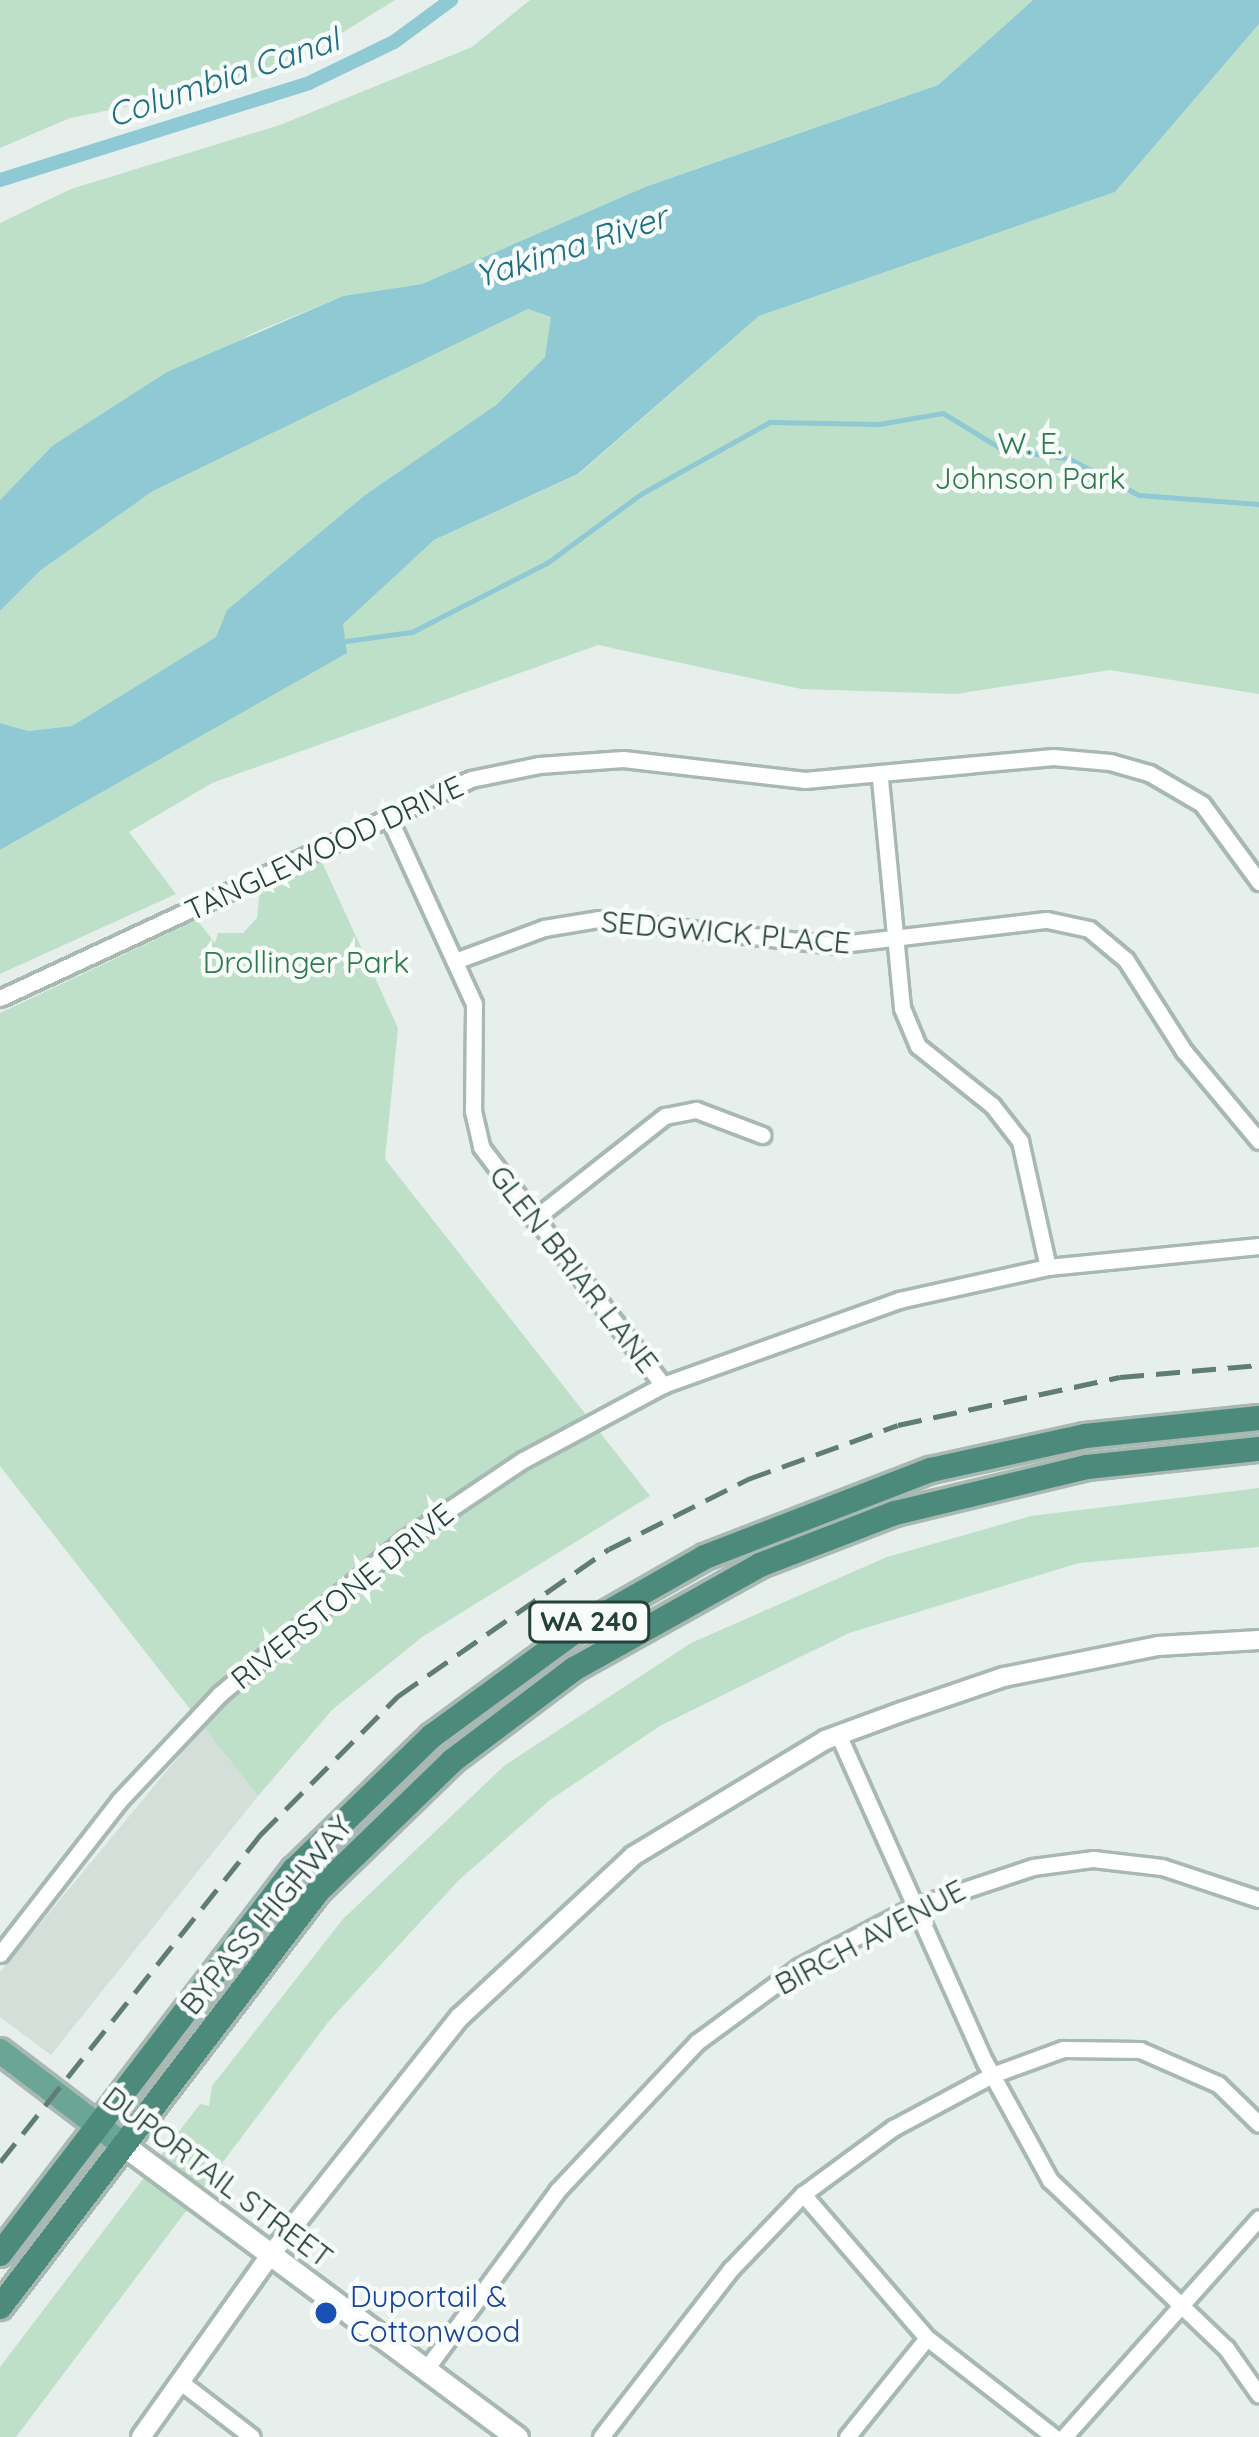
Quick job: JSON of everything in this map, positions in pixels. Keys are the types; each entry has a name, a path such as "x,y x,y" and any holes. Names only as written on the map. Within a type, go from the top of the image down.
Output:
{"highway":[{"name":"BYPASS HIGHWAY","path":"0,2254 280,1886 356,1806 502,1681 625,1600 784,1522 931,1470 1085,1436 1259,1418"},
{"name":"BYPASS HIGHWAY","path":"0,2307 122,2144 354,1852 514,1711 629,1635 760,1565 895,1513 1087,1467 1259,1449"}],"main road":[{"name":"DUPORTAIL STREET","path":"0,2051 517,2437"}],"street":[{"name":"TANGLEWOOD DRIVE","path":"0,998 471,779 539,765 622,759 805,780 880,779 1053,757 1109,762 1149,773 1202,804 1259,882"},
{"path":"880,779 902,1008 918,1046 992,1106 1020,1141 1048,1267"},
{"name":"GLEN BRIAR LANE","path":"388,816 474,1004 472,1111 481,1147 663,1384"},
{"name":"SEDGWICK PLACE","path":"454,961 544,928 599,920 833,945 896,942 1047,920 1089,929 1126,960 1184,1051 1259,1141"},
{"path":"534,1219 664,1116 697,1110 762,1135"},
{"name":"RIVERSTONE DRIVE","path":"0,1954 132,1786 271,1646 405,1538 523,1460 663,1384 899,1300 1048,1267 1259,1246"},
{"path":"141,2437 272,2253 460,2017 584,1895 732,1794 838,1734 1004,1677 1158,1646 1259,1640"},
{"path":"838,1734 992,2075 1050,2180 1181,2304 1259,2395"},
{"name":"BIRCH AVENUE","path":"426,2368 558,2190 698,2042 799,1967 914,1906 980,1879 1093,1859 1223,1881 1259,1899"},
{"path":"601,2437 731,2269 802,2194 893,2128 992,2075 1064,2049 1140,2050 1218,2084 1259,2124"},
{"path":"802,2194 927,2338 1054,2437"},
{"path":"1064,2437 1259,2218"},
{"path":"847,2437 927,2338"},
{"path":"182,2383 252,2437"}],"shaded area":[{"path":"204,1726 258,1796 51,2055 0,2017 0,1972"}],"green space":[{"path":"0,0 395,0 295,62 235,85 70,118 0,148"},
{"path":"530,0 1033,0 938,85 645,187 422,284 343,296 251,334 52,446 0,500 0,223 71,189 280,125 472,47"},
{"name":"W. E. Johnson Park","path":"1259,24 1259,694 1110,670 956,694 801,689 598,645 212,783 129,832 176,894 0,974 0,850 285,688 364,601 434,540 579,474 759,316 1115,192"},
{"path":"528,309 552,317 545,357 496,405 365,495 227,610 217,637 72,726 28,731 0,723 0,611 41,570 153,491"},
{"name":"Drollinger Park","path":"321,860 398,1028 385,1159 650,1496 422,1637 332,1710 258,1796 0,1466 0,1013 197,920 215,943 218,933 243,933 257,918 260,889"},
{"path":"1259,1488 1259,1547 1079,1563 849,1633 660,1726 550,1800 458,1881 329,2021 16,2437 0,2437 0,2367 200,2104 209,2106 212,2086 343,1919 504,1766 691,1643 887,1557 1031,1516"}],"water":[{"name":"Yakima River","path":"1033,0 1259,0 1259,24 1115,192 759,316 578,474 434,540 343,624 347,653 0,850 0,723 28,731 72,726 216,637 227,610 365,495 496,405 545,357 551,317 528,309 153,491 41,570 0,611 0,500 52,446 167,372 343,296 422,284 645,187 938,85"}],"waterway":[{"name":"Columbia Canal","path":"0,180 309,83 394,42 451,0"},
{"path":"346,641 412,632 547,563 641,494 770,422 879,424 943,413 1002,449 1070,459 1139,495 1259,504"}],"railway":[{"path":"0,2162 260,1835 398,1696 609,1549 748,1479 898,1425 1120,1377 1259,1365"}],"place":[{"name":"Duportail & Cottonwood","path":"326,2313"}]}
